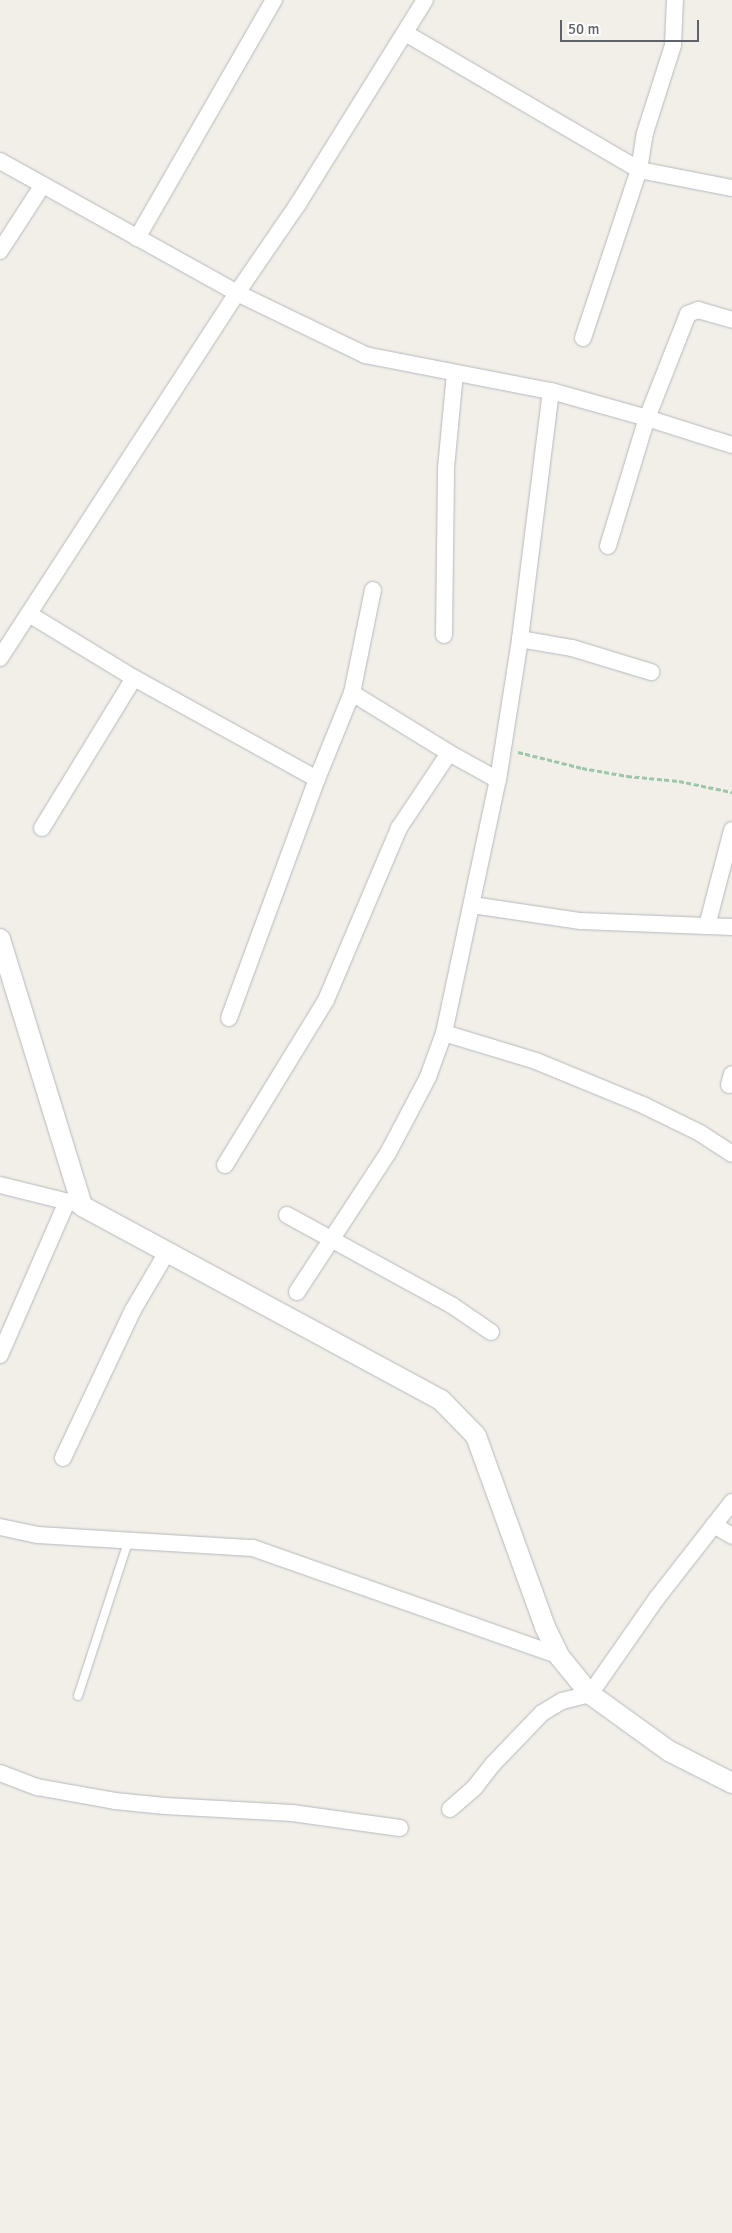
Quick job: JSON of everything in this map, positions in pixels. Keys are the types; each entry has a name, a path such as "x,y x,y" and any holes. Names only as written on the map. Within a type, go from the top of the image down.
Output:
{"street":[{"path":"137,238 274,0"},
{"path":"0,658 237,293 298,204 426,0"},
{"path":"583,338 639,170 645,134 673,46 675,0"},
{"path":"405,32 639,170 732,188"},
{"path":"0,161 237,293 365,355 551,391 647,418 732,445"},
{"path":"0,251 42,186"},
{"path":"608,546 647,418 688,314 698,310 732,320"},
{"path":"444,635 446,468 455,373"},
{"path":"297,1292 388,1153 428,1077 444,1033 498,780 520,639 551,391"},
{"path":"229,1018 317,779 352,693 373,590"},
{"path":"29,614 134,678 317,779"},
{"path":"520,639 572,648 651,672"},
{"path":"42,828 134,678"},
{"path":"352,693 449,753 498,780"},
{"path":"224,1165 326,1000 399,828 449,753"},
{"path":"708,926 732,830"},
{"path":"472,905 582,921 732,927"},
{"path":"0,939 74,1204 0,1355"},
{"path":"444,1033 536,1061 645,1106 700,1133 732,1154"},
{"path":"0,1185 74,1204 441,1400 476,1436 545,1627 559,1656 590,1694 670,1752 732,1783"},
{"path":"287,1215 453,1306 491,1332"},
{"path":"63,1458 125,1327 167,1252"},
{"path":"450,1809 475,1787 493,1764 542,1713 562,1701 590,1694 657,1598 732,1502"},
{"path":"714,1525 732,1536"},
{"path":"0,1527 38,1535 253,1548 559,1656"},
{"path":"0,1773 37,1787 115,1801 166,1806 292,1813 400,1828"}],"lane":[{"path":"78,1696 129,1539"}],"path":[{"path":"503,748 582,768 627,776 679,781 732,792"}]}
